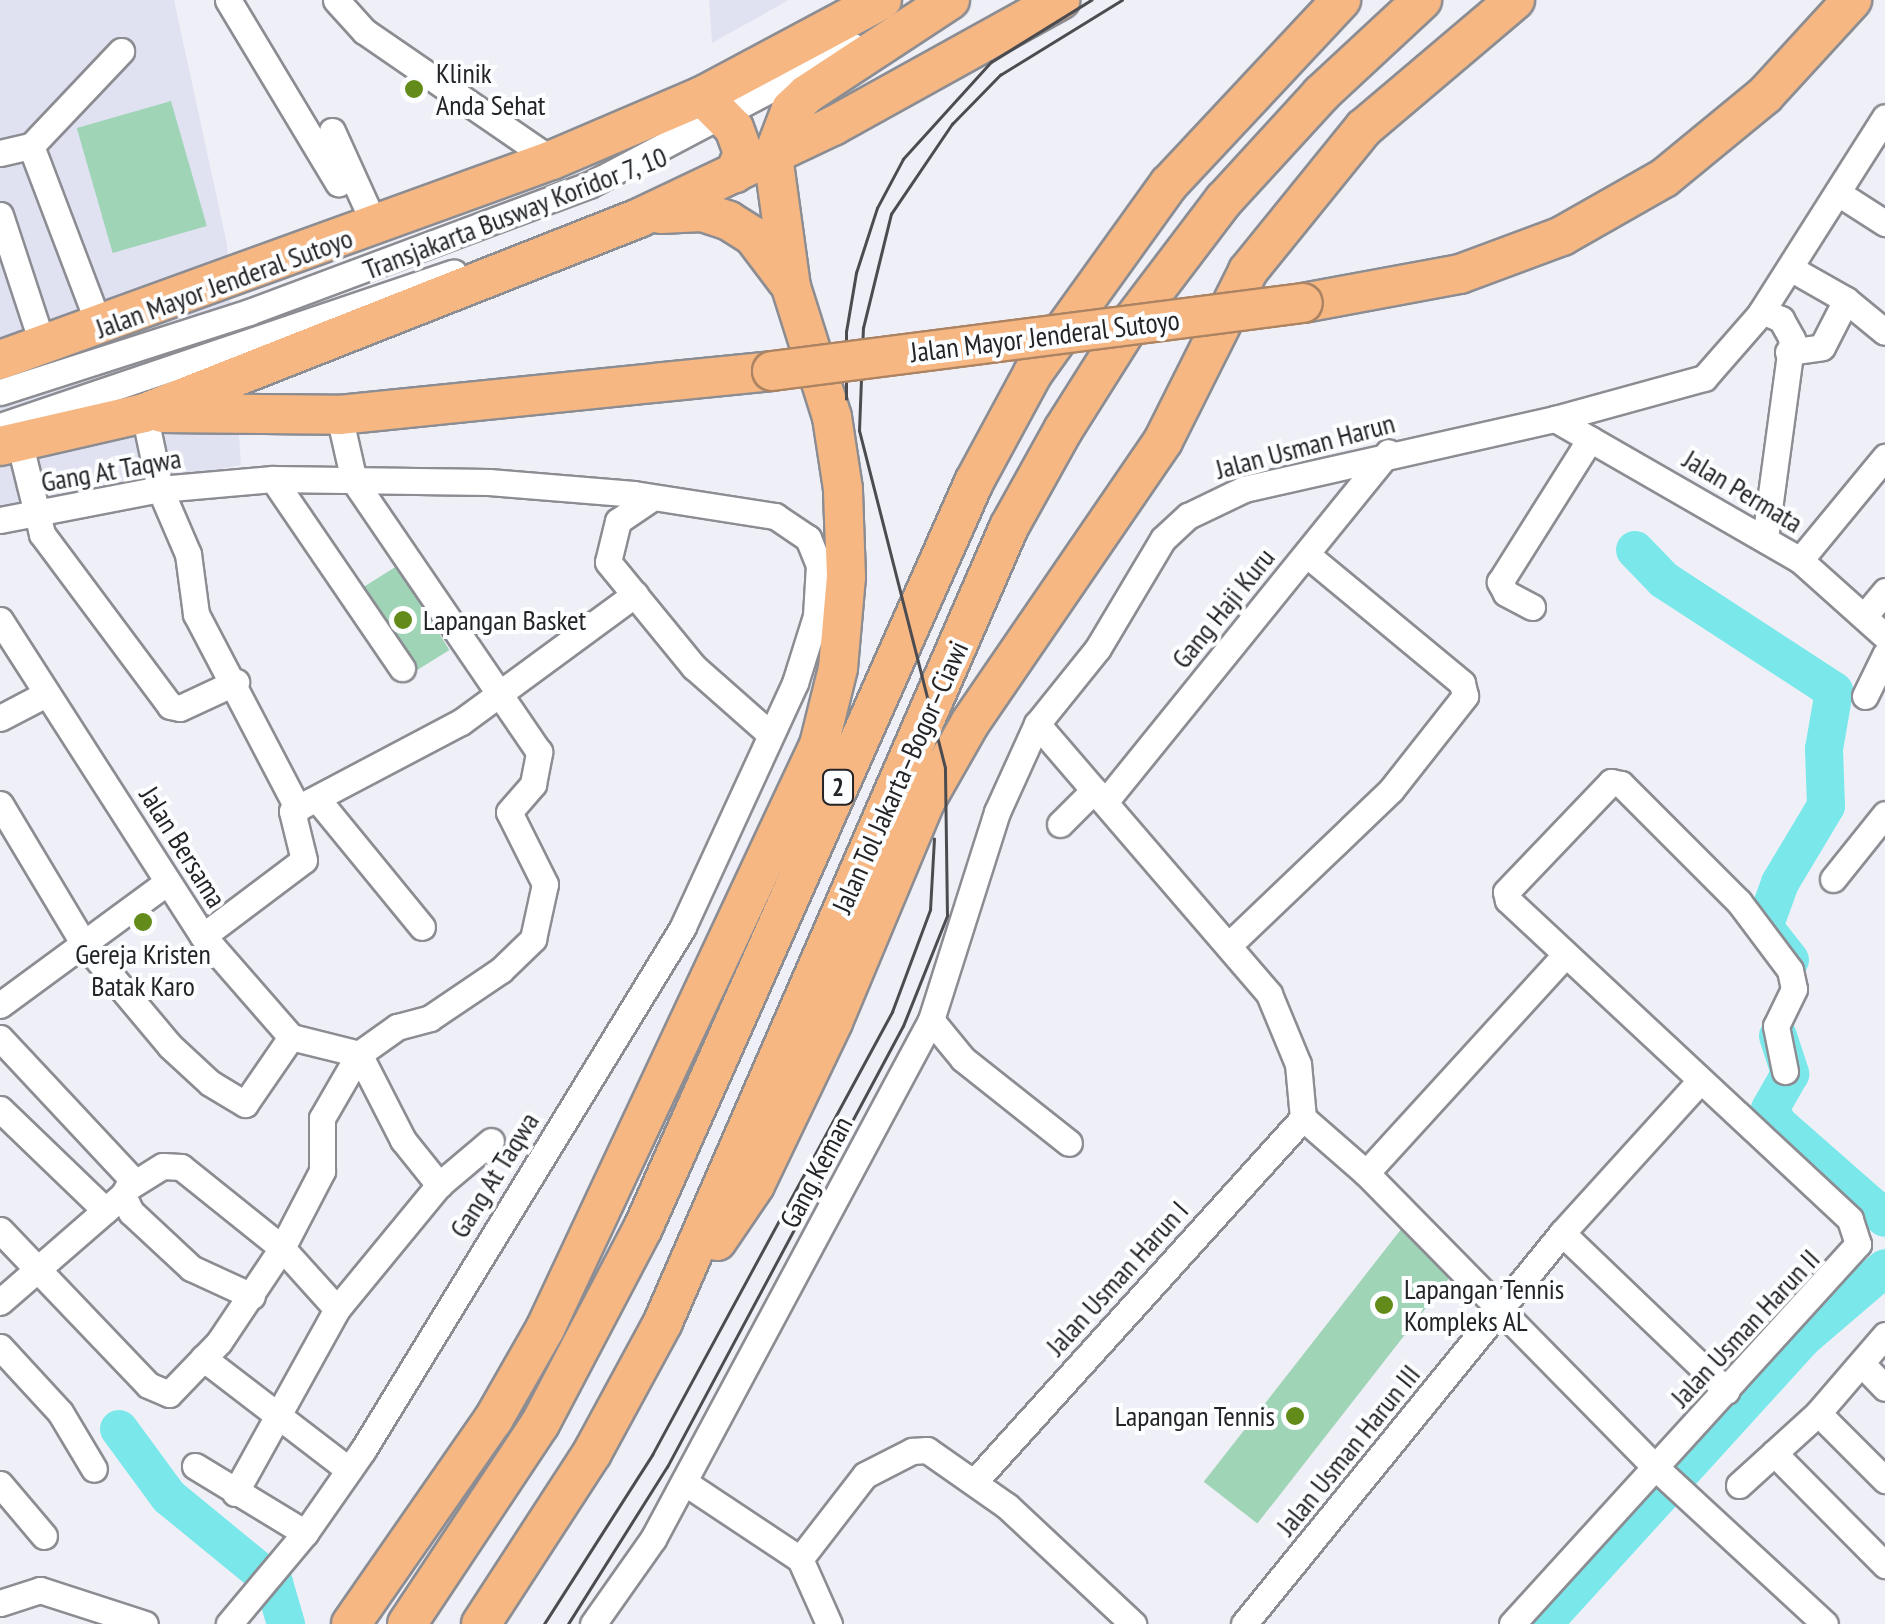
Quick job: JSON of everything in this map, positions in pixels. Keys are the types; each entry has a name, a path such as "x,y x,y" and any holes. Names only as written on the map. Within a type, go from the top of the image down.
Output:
{"highway":[{"name":"Jalan Mayor Jenderal Sutoyo","path":"0,360 100,328 713,104 882,0"},
{"name":"Jalan Mayor Jenderal Sutoyo","path":"144,413 638,218 1060,0"},
{"name":"Jalan Tol Jakarta–Bogor–Ciawi","path":"407,1624 540,1424 643,1228 974,482 1033,374 1170,184 1341,0"},
{"name":"Jalan Tol Jakarta–Bogor–Ciawi","path":"481,1624 592,1453 663,1322 1009,527 1063,430 1132,321 1224,200 1333,82 1422,0"},
{"path":"663,1322 755,1186 833,1022 924,802 970,722 1162,440 1248,271 1364,128 1515,0"},
{"name":"Jalan Mayor Jenderal Sutoyo","path":"6,438 144,413 339,416 772,371 1303,303 1460,274 1562,236 1678,166 1765,95 1852,0"},
{"path":"758,154 806,94 951,2"},
{"path":"351,1624 494,1420 546,1328 819,745 840,650 846,577 843,489 832,417 791,287 758,154 713,104"},
{"path":"638,218 702,212 730,221 753,236 791,287"}],"street":[{"path":"228,0 338,183"},
{"path":"336,0 364,30 552,160"},
{"name":"Transjakarta Busway Koridor 7, 10","path":"6,438 758,154 1027,0"},
{"name":"Transjakarta Busway Koridor 7, 10","path":"0,392 248,312 589,186 713,104 951,2"},
{"path":"0,153 31,146 121,51"},
{"name":"Jalan Usman Harun","path":"1037,724 1098,648 1154,552 1188,516 1244,489 1388,452 1555,419 1704,378 1762,310 1885,117"},
{"path":"332,131 376,228"},
{"path":"31,146 100,328"},
{"path":"1838,193 1885,223"},
{"path":"0,216 42,346"},
{"path":"1790,268 1846,300 1885,332"},
{"path":"1788,352 1822,346 1846,300"},
{"path":"1762,310 1788,325 1765,539"},
{"path":"144,413 160,489 188,554 196,614 308,805 422,926"},
{"path":"0,1230 161,1394 169,1394 204,1358 252,1296 282,1248 322,1171 322,1118 358,1054 501,970 529,945 540,921 544,884 508,812 533,784 539,752 354,481 339,416"},
{"name":"Jalan Permata","path":"1555,419 1800,560 1866,614 1885,636"},
{"path":"6,438 42,534 170,706 180,708 236,682"},
{"path":"1532,607 1506,593 1500,582 1590,439"},
{"name":"Gang Haji Kuru","path":"1060,824 1100,796 1388,452"},
{"path":"1800,560 1885,457"},
{"path":"274,479 402,668"},
{"name":"Gang At Taqwa","path":"0,520 160,489 274,479 489,482 652,498 775,516 808,538 819,565 816,616 796,683 683,927 349,1470 305,1533 228,1624"},
{"path":"652,498 618,521 608,548 608,562 694,667 770,734"},
{"path":"1231,943 1391,790 1465,696 1462,683 1306,554"},
{"path":"1866,614 1885,592"},
{"path":"203,936 304,860 291,814 500,694 635,594"},
{"name":"Jalan Bersama","path":"0,620 142,834 166,883 203,936 291,1038"},
{"path":"1865,696 1885,655"},
{"path":"0,718 46,694"},
{"path":"1037,724 1231,943 1284,1020 1298,1064 1303,1118 1366,1173 1498,1313 1659,1470 1825,1624"},
{"name":"Gang Keman","path":"593,1624 684,1482 932,1020 998,812 1037,724"},
{"name":"Jalan Usman Harun II","path":"1512,1624 1659,1470 1858,1244 1850,1219 1565,955 1506,892 1616,781 1739,902 1790,970 1794,989 1776,1026 1785,1071"},
{"path":"0,804 82,941 170,1046 242,1103 268,1078 291,1038 358,1054 403,1140 439,1184"},
{"path":"1832,879 1885,814"},
{"path":"0,1005 82,941 166,883"},
{"path":"1366,1173 1565,955"},
{"path":"932,1020 962,1058 1069,1143"},
{"path":"0,1038 123,1164 120,1197"},
{"path":"1498,1313 1562,1234 1700,1081"},
{"path":"0,1109 120,1197 142,1223 192,1268 252,1296"},
{"name":"Jalan Usman Harun I","path":"976,1480 1303,1118"},
{"path":"235,1494 277,1411 337,1309 439,1184 492,1141"},
{"path":"0,1302 120,1197 163,1166 182,1167 282,1248 337,1309"},
{"path":"1562,1234 1727,1391"},
{"name":"Jalan Usman Harun III","path":"1244,1624 1498,1313"},
{"path":"1739,1486 1818,1412 1885,1335"},
{"path":"0,1348 60,1412 94,1469"},
{"path":"204,1358 349,1470"},
{"path":"1862,1364 1885,1388"},
{"path":"1818,1412 1885,1480"},
{"path":"800,1558 837,1504 888,1462 927,1450 976,1480 1132,1624"},
{"path":"1774,1454 1885,1565"},
{"path":"195,1466 235,1494 305,1533"},
{"path":"684,1482 800,1558 829,1624"},
{"path":"0,1484 44,1536"},
{"path":"0,1603 40,1590 146,1624"}],"shaded area":[{"path":"0,0 174,0 227,244 241,465 0,510"},
{"path":"709,0 789,0 712,43"}],"green space":[{"path":"171,101 207,226 113,253 77,128"},
{"name":"Lapangan Basket","path":"397,566 449,650 410,675 357,591"},
{"name":"Lapangan Tennis","path":"1402,1228 1456,1270 1257,1524 1204,1482"}],"waterway":[{"path":"1635,550 1664,580 1834,691 1824,749 1826,806 1780,883 1764,927 1790,960"},
{"path":"1778,1036 1790,1074 1770,1109 1778,1124 1885,1218"},
{"path":"1543,1624 1802,1339 1885,1268"},
{"path":"119,1429 169,1497 274,1583 286,1624"}],"tram line":[{"path":"846,399 846,332 856,273 877,208 903,159 991,62 1091,0"},
{"path":"568,1624 667,1467 903,1026 947,916 945,768 859,431 863,328 891,214 952,124 1000,75 1122,0"},
{"path":"544,1624 652,1455 892,1012 930,910 934,839"}],"place":[{"name":"Klinik Anda Sehat","path":"414,89"},
{"name":"Lapangan Basket","path":"403,620"},
{"name":"Gereja Kristen Batak Karo","path":"143,922"},
{"name":"Lapangan Tennis Kompleks AL","path":"1384,1305"},
{"name":"Lapangan Tennis","path":"1295,1416"}]}
